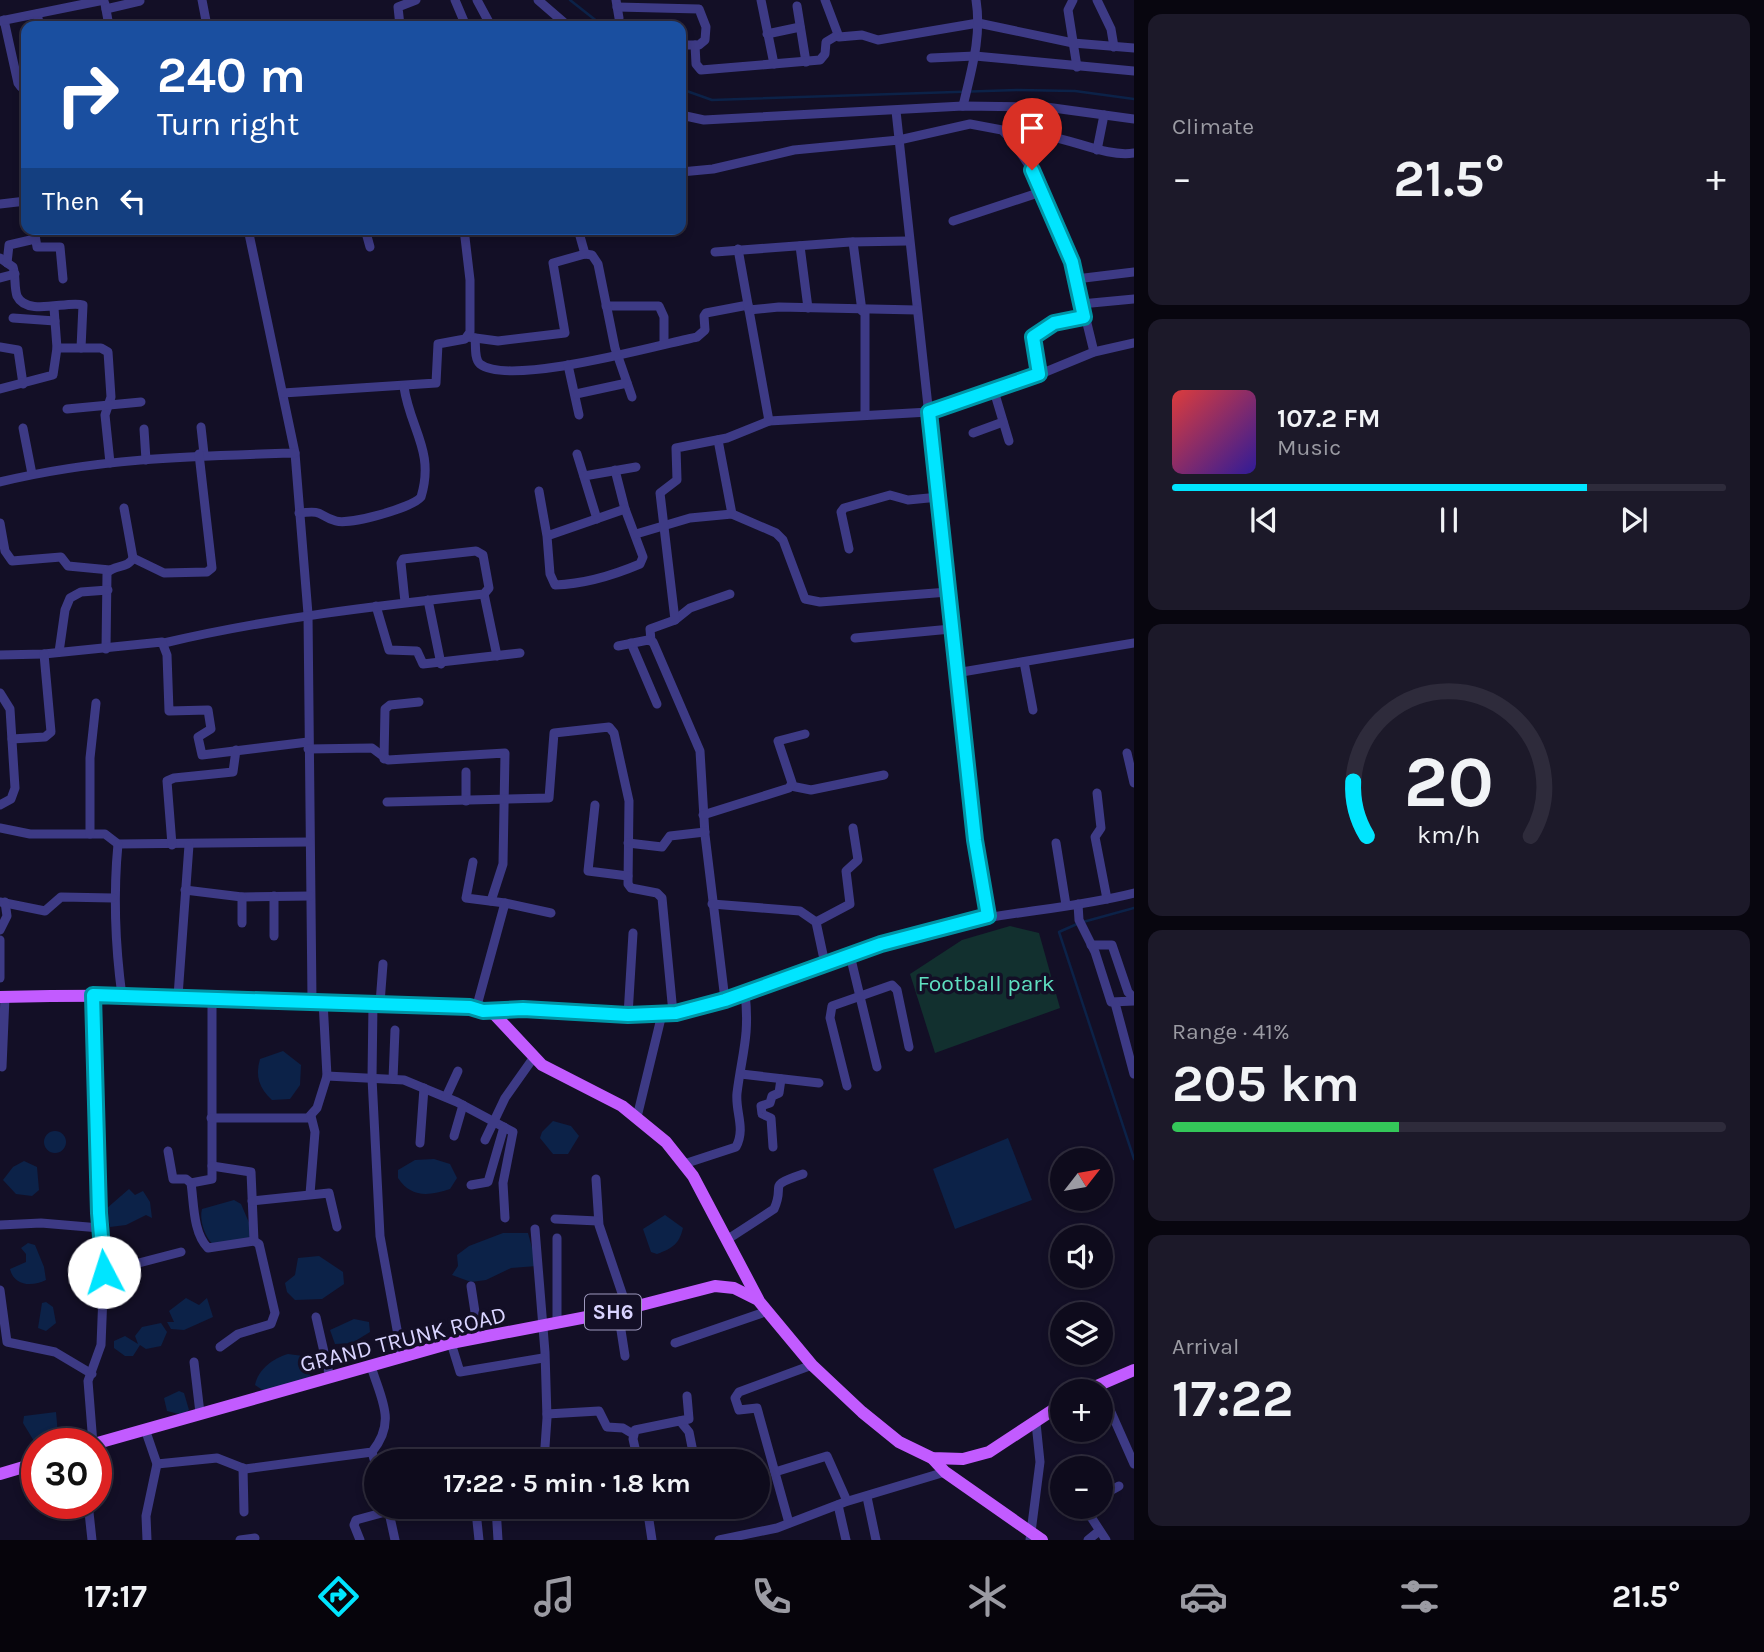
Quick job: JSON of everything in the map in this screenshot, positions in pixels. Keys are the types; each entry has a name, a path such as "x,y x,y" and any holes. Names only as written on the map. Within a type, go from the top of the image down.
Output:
{"main road":[{"path":"3,997 178,996 317,1000 480,1010 501,1021 542,1065 622,1106 666,1142 684,1164 728,1238 758,1300"},
{"name":"GRAND TRUNK ROAD","path":"112,1439 451,1343 622,1310 716,1286 734,1287 758,1300 812,1365 888,1434 932,1458 963,1459 989,1452 1050,1413"},
{"path":"1112,1379 1134,1370"},
{"path":"932,1458 945,1472 1035,1537"},
{"path":"0,1474 21,1468"}],"street":[{"path":"40,0 40,21"},
{"path":"202,0 206,21"},
{"path":"399,21 398,8 416,0"},
{"path":"477,0 488,21"},
{"path":"538,0 562,21"},
{"path":"761,0 774,64"},
{"path":"825,0 836,36"},
{"path":"962,106 975,56 978,23 976,0"},
{"path":"1073,0 1068,5 1077,66"},
{"path":"1097,0 1111,29 1114,47"},
{"path":"21,87 2,20 74,3 140,1"},
{"path":"459,1 465,21"},
{"path":"104,3 108,21"},
{"path":"619,18 617,4 699,9 706,27 705,40 695,46 686,45"},
{"path":"797,6 806,62"},
{"path":"695,46 696,64 701,70 806,62 820,60 825,54 826,42 836,36 862,35 878,40 978,23 1073,43 1134,48"},
{"path":"767,34 800,27"},
{"path":"931,58 975,56 1134,72"},
{"path":"686,116 704,120 962,106 1046,107 1134,119"},
{"path":"896,111 975,840 988,916"},
{"path":"1097,150 1104,115"},
{"path":"686,172 713,169 794,150 900,140 971,124 1002,130 1012,140 1041,192 1076,279 1094,352"},
{"path":"1012,140 1027,136 1061,139 1097,150 1134,153"},
{"path":"953,220 1041,192"},
{"path":"0,204 21,202"},
{"path":"33,235 9,245 4,261 13,267 19,299 54,308 83,305 81,348"},
{"path":"35,235 38,248 56,245 60,247 63,279"},
{"path":"249,235 295,453 308,614 310,896 317,1000 327,1076 312,1116 314,1132 310,1194"},
{"path":"367,235 370,247"},
{"path":"465,235 472,338 477,360 483,366 523,371 568,365 664,344 703,334 706,313 749,308 917,310"},
{"path":"580,235 585,254"},
{"path":"715,252 853,242 908,241"},
{"path":"853,242 863,310 866,414"},
{"path":"800,246 808,308"},
{"path":"738,249 769,421"},
{"path":"283,393 436,383 438,344 472,338 498,341 565,333 553,263 585,254 597,259 617,355 632,397"},
{"path":"1076,279 1134,272"},
{"path":"0,278 15,274"},
{"path":"1081,304 1134,299"},
{"path":"606,306 659,306 664,317 664,344"},
{"path":"0,389 53,375 57,348 54,308"},
{"path":"1039,374 1033,337 1054,323 1084,317"},
{"path":"13,318 55,321"},
{"path":"675,620 667,525 660,493 677,480 676,448 680,445 718,440 769,421 929,412 994,391 1094,352 1134,343"},
{"path":"0,347 14,347 20,352 23,384"},
{"path":"57,348 101,348 108,352 111,397 105,415 110,463"},
{"path":"568,365 579,415"},
{"path":"576,394 627,383"},
{"path":"299,513 321,512 341,522 416,503 424,489 424,456 422,438 409,413 404,387"},
{"path":"994,391 1009,441"},
{"path":"66,409 141,402"},
{"path":"973,433 1003,422"},
{"path":"133,558 164,573 207,572 212,568 201,454 201,426"},
{"path":"23,428 32,474"},
{"path":"144,429 146,460"},
{"path":"718,440 732,514"},
{"path":"0,482 32,474 110,463 201,454 295,453"},
{"path":"577,454 597,519"},
{"path":"584,476 636,467"},
{"path":"539,491 552,582 562,584 587,581 640,564 643,557 625,509 615,470"},
{"path":"849,549 841,512 844,508 890,495 908,500 939,497"},
{"path":"124,508 133,558"},
{"path":"547,536 625,509"},
{"path":"636,534 690,518 732,514 776,533 783,540 805,599 820,602 948,592"},
{"path":"0,523 4,560 21,562 61,557 68,566 110,570 128,564 133,558"},
{"path":"0,655 44,654 164,643 308,614 484,594 489,588 483,555 476,551 436,554 401,561 405,602"},
{"path":"106,649 110,570"},
{"path":"59,652 65,610 70,598 81,592 108,590"},
{"path":"484,594 497,656"},
{"path":"725,1000 712,904 698,742 651,641 650,629 675,620 690,608 717,596 730,594"},
{"path":"428,600 441,664"},
{"path":"376,606 389,650 393,653 412,650 419,654 423,664 520,653"},
{"path":"855,638 951,629"},
{"path":"618,646 651,641"},
{"path":"164,643 169,711 210,711 212,726 198,737 202,755 211,756 236,750 308,746 372,748 384,759 502,751 506,755 503,863 491,901"},
{"path":"631,643 657,704"},
{"path":"956,673 1134,643"},
{"path":"12,739 45,737 51,732 44,654"},
{"path":"1024,662 1033,710"},
{"path":"0,693 10,709 15,788 11,799 0,804"},
{"path":"384,759 385,709 390,705 419,702"},
{"path":"89,834 90,758 96,703"},
{"path":"387,802 546,799 551,796 554,733 609,727 614,733 627,786 628,876 631,888 657,893 662,898 673,1013"},
{"path":"791,786 778,741 805,734"},
{"path":"172,845 167,781 233,772 236,750"},
{"path":"1127,753 1134,783"},
{"path":"466,772 466,801"},
{"path":"703,815 772,795 791,786 811,790 884,775"},
{"path":"1097,793 1101,828 1095,837 1107,899"},
{"path":"595,805 588,871 628,876"},
{"path":"0,828 30,834 105,834 118,844 309,842"},
{"path":"816,922 850,904 846,871 858,860 853,828"},
{"path":"628,843 662,847 670,836 705,832"},
{"path":"1056,843 1066,905"},
{"path":"118,844 113,898 114,933 122,996"},
{"path":"178,996 189,845"},
{"path":"473,862 466,898 505,902 551,913"},
{"path":"185,890 242,897 310,896"},
{"path":"505,902 480,1010 523,1009 628,1015 673,1013 725,1000 929,930 988,916 1078,904 1134,893"},
{"path":"274,896 274,936"},
{"path":"2,902 45,911 61,897 113,898"},
{"path":"242,897 242,923"},
{"path":"0,930 7,916 2,902"},
{"path":"712,904 800,912 816,922 825,964"},
{"path":"1078,904 1083,932 1091,946 1109,997 1115,1003 1134,1074"},
{"path":"628,1015 633,933"},
{"path":"0,940 0,978"},
{"path":"1091,946 1112,945 1128,992 1134,1000 1115,1003"},
{"path":"850,955 877,1067"},
{"path":"383,964 377,1003 372,1078 380,1236 402,1357"},
{"path":"847,1086 830,1008 889,985 895,987 909,1047"},
{"path":"684,1164 736,1147 741,1138 737,1096 749,1025 745,993"},
{"path":"92,1428 88,1381 101,1345 104,1272 100,1228 93,995"},
{"path":"2,1067 3,997"},
{"path":"191,1183 212,1179 212,997"},
{"path":"637,1117 662,1014"},
{"path":"393,1079 395,1030"},
{"path":"485,1140 492,1121 534,1057"},
{"path":"446,1097 458,1071"},
{"path":"741,1074 819,1083"},
{"path":"327,1076 393,1079 424,1088 463,1105 514,1134 503,1183 505,1218"},
{"path":"773,1147 771,1120 762,1114 761,1106 770,1103 772,1096 779,1093 781,1079"},
{"path":"420,1143 424,1088"},
{"path":"454,1136 463,1105"},
{"path":"211,1118 291,1120 312,1116"},
{"path":"471,1185 488,1182 504,1128"},
{"path":"168,1152 173,1179 186,1179 191,1183 201,1241 208,1248 254,1241 259,1244 275,1318 271,1324 238,1334 220,1347"},
{"path":"212,1166 249,1170 254,1241"},
{"path":"728,1238 774,1209 777,1186 781,1181 803,1174"},
{"path":"596,1179 598,1221 622,1310 625,1356"},
{"path":"253,1201 330,1194 337,1227"},
{"path":"555,1219 598,1221"},
{"path":"0,1225 41,1223 100,1228"},
{"path":"536,1229 547,1414 545,1449"},
{"path":"557,1238 557,1323"},
{"path":"104,1272 181,1252"},
{"path":"471,1286 479,1338"},
{"path":"0,1290 7,1342 55,1352 92,1374"},
{"path":"675,1343 768,1311"},
{"path":"316,1317 330,1378"},
{"path":"451,1343 460,1372 543,1358"},
{"path":"194,1362 200,1413"},
{"path":"789,1523 757,1408 739,1410 735,1398 739,1392 812,1365"},
{"path":"371,1366 387,1423 383,1438 374,1449"},
{"path":"633,1434 635,1430 689,1419 687,1396"},
{"path":"547,1414 599,1411 607,1427 623,1428 633,1434 636,1449"},
{"path":"1113,1418 1134,1464"},
{"path":"680,1421 689,1432 693,1449"},
{"path":"1035,1537 1040,1462 1036,1423"},
{"path":"145,1429 157,1464 145,1516 147,1540"},
{"path":"157,1464 217,1458 243,1468 364,1453"},
{"path":"775,1472 827,1456 843,1503 846,1540"},
{"path":"243,1468 244,1512"},
{"path":"719,1540 789,1523 843,1503 945,1472"},
{"path":"1113,1489 1119,1486"},
{"path":"867,1497 876,1540"},
{"path":"360,1540 354,1525 356,1520 364,1517"},
{"path":"90,1519 92,1540"},
{"path":"391,1519 395,1540"},
{"path":"497,1519 498,1540"},
{"path":"649,1519 652,1540"},
{"path":"1092,1519 1106,1540"},
{"path":"477,1521 479,1540"},
{"path":"1088,1540 1099,1531"},
{"path":"240,1540 254,1538"}],"green space":[{"name":"Football park","path":"1010,926 1039,933 1060,1008 935,1053 910,974 962,940"}],"water":[{"path":"283,1051 301,1065 300,1085 290,1099 272,1100 259,1081 260,1059"},
{"path":"553,1121 571,1126 579,1136 568,1154 553,1154 540,1138"},
{"path":"51,1131 59,1131 66,1138 66,1146 59,1153 51,1153 44,1146 44,1138"},
{"path":"1008,1138 1032,1200 955,1229 933,1169"},
{"path":"434,1159 450,1164 457,1178 450,1189 421,1194 403,1185 398,1178 398,1170 415,1160"},
{"path":"24,1161 37,1167 39,1190 32,1196 16,1194 3,1180 13,1167"},
{"path":"129,1189 135,1195 143,1191 150,1202 152,1218 146,1215 126,1225 110,1227 106,1209"},
{"path":"234,1200 241,1204 253,1232 247,1240 215,1246 204,1229 202,1209"},
{"path":"665,1215 683,1228 674,1245 657,1254 651,1252 643,1229"},
{"path":"503,1233 528,1233 537,1266 511,1268 486,1280 471,1282 452,1275 458,1266 457,1255 469,1246"},
{"path":"28,1243 35,1245 44,1267 46,1280 35,1284 19,1282 10,1269 26,1262 26,1254 21,1248"},
{"path":"319,1256 343,1272 344,1284 322,1299 295,1300 287,1292 285,1283 295,1275 298,1258"},
{"path":"186,1298 199,1305 207,1298 213,1317 184,1330 171,1329 167,1322 174,1322 169,1311"},
{"path":"46,1302 53,1307 56,1323 46,1331 38,1328 42,1303"},
{"path":"354,1319 369,1322 370,1332 352,1343 335,1344 330,1330"},
{"path":"161,1323 167,1332 161,1346 146,1349 140,1345 133,1356 125,1356 114,1348 114,1341 125,1336 138,1344 135,1336 142,1327"},
{"path":"288,1354 303,1356 311,1378 264,1391 255,1385 259,1374 267,1365"},
{"path":"179,1391 184,1393 189,1410 183,1415 167,1411 164,1398"},
{"path":"56,1412 57,1428 26,1428 23,1423 24,1416"}],"waterway":[{"path":"570,0 597,21"},
{"path":"686,91 712,100 1017,90 1075,91 1134,99"},
{"path":"1083,922 1134,908"},
{"path":"1077,924 1059,932 1134,1159"}],"route":[{"path":"104,1272 99,1213 93,995 312,1000 470,1007 483,1011 569,1010 628,1015 676,1013 704,1007 881,944 988,916 975,840 929,412 1039,374 1032,344 1036,333 1054,323 1084,317 1072,262 1032,170"}]}
